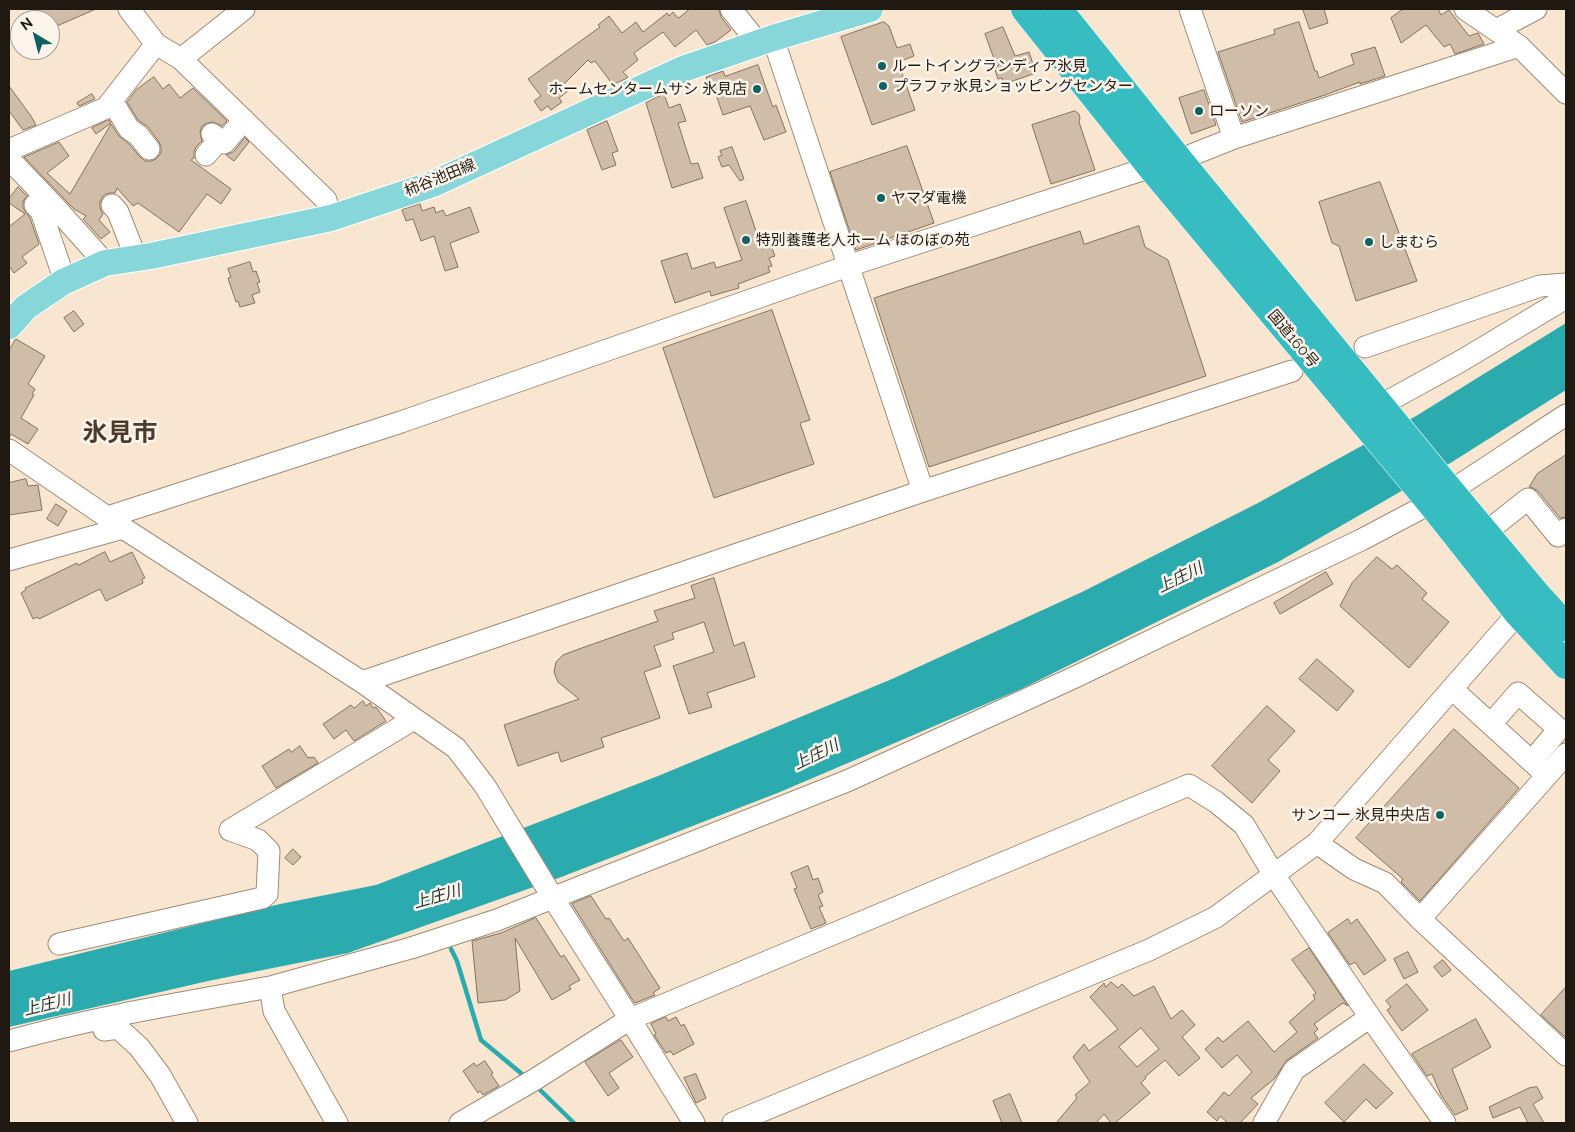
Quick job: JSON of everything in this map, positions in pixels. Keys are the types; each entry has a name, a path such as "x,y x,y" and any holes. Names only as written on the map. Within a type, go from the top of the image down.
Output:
{"highway":[{"name":"国道160号","path":"1025,9 1151,167 1379,415"},
{"name":"国道160号","path":"1058,9 1528,604 1566,627"},
{"name":"国道160号","path":"1443,494 1485,533 1566,665"}],"main road":[{"name":"柿谷池田線","path":"9,326 26,307 65,281 105,263 331,218 433,184 684,70 766,40 870,9"}],"street":[{"path":"129,9 156,44 181,59 326,200 331,218"},
{"path":"181,59 244,9"},
{"path":"731,9 766,40 848,266 923,491"},
{"path":"1190,9 1234,138"},
{"path":"1465,9 1519,46 1566,93"},
{"path":"1496,30 1536,9"},
{"path":"9,150 106,108 156,44"},
{"path":"9,560 848,266 1151,167 1179,160 1234,138 1519,46"},
{"path":"112,101 124,133 138,135 149,149"},
{"path":"212,143 224,143 244,120"},
{"path":"9,159 23,176 37,187 105,263"},
{"path":"112,205 118,212 136,258"},
{"path":"41,208 65,281"},
{"path":"1364,346 1540,286 1566,284"},
{"path":"1379,415 1461,361 1566,298"},
{"path":"362,682 923,491 1292,371"},
{"path":"9,1042 62,1027 132,1012 270,987 411,948 497,920 847,781 1073,678 1361,540 1501,459 1533,436 1564,421"},
{"path":"9,450 362,682 456,748 485,786 694,1123"},
{"path":"1485,533 1528,499 1558,536 1566,529"},
{"path":"733,1123 1149,950 1216,917 1317,843 1528,604"},
{"path":"1452,689 1539,768"},
{"path":"1420,919 1539,768 1559,729 1518,693 1491,724"},
{"path":"60,944 262,898 267,894 269,851 258,840 230,830 414,718"},
{"path":"1539,768 1566,754"},
{"path":"460,1123 534,1080 630,1019 1189,785 1216,802 1244,825 1274,875 1370,1017 1445,1123"},
{"path":"1317,843 1354,869 1385,883 1420,919 1566,1055"},
{"path":"270,987 274,1012 338,1123"},
{"path":"1264,1123 1294,1070 1370,1017"},
{"path":"104,1030 118,1028 139,1047 160,1075 187,1123"}],"water":[{"name":"上庄川","path":"1566,323 1566,390 1452,462 1278,562 1021,689 780,792 556,879 348,953 208,981 9,1027 9,971 280,904 376,885 658,776 892,679 1082,592 1258,503 1416,416"}],"building":[{"path":"96,9 60,25 60,10 36,10"},
{"path":"690,9 719,9 721,17 731,30 715,42 707,45 696,30 675,47 663,32 634,53 638,60 623,72 628,77 625,79 613,85 595,61 591,63 588,60 563,85 568,91 559,98 562,102 551,110 548,106 541,111 534,101 541,96 528,79 600,27 598,25 609,16 622,33 636,22 643,32 667,13 669,16 673,12 678,18"},
{"path":"1303,9 1324,9 1328,23 1310,29"},
{"path":"1403,9 1438,9 1441,15 1449,10 1469,36 1478,33 1484,44 1455,54 1450,44 1444,47 1426,25 1401,43 1391,18"},
{"name":"プラファ氷見ショッピングセンター","path":"884,22 889,26 897,48 910,44 914,56 898,62 915,110 872,125 841,37"},
{"path":"1299,22 1319,78 1354,64 1351,54 1375,47 1385,76 1360,84 1360,82 1242,122 1218,52 1275,34 1274,30"},
{"path":"1003,27 1015,56 1029,52 1036,73 1004,84 1002,78 998,79 994,67 999,65 993,56 985,34"},
{"path":"758,65 773,107 776,105 786,132 764,140 750,106 723,115 712,83 709,84 706,77 723,71 725,76"},
{"path":"154,77 163,89 169,84 180,98 193,88 227,121 222,126 213,122 202,126 200,133 202,141 196,147 194,158 191,160 231,189 221,204 207,194 179,232 138,203 133,206 117,188 115,193 104,195 100,201 100,208 103,214 99,220 110,232 101,239 83,219 86,216 74,209 24,157 59,142 69,156 47,173 70,194 111,124 119,136 145,161 156,159 161,153 159,142 148,127 138,120 127,102 136,90"},
{"path":"9,86 36,125 23,130 9,111"},
{"name":"ローソン","path":"1204,90 1216,125 1191,134 1179,98"},
{"path":"92,94 95,99 79,106 77,103"},
{"path":"664,94 669,108 680,104 686,121 678,123 691,164 698,163 703,178 672,188 646,103"},
{"path":"1075,111 1079,114 1079,122 1095,170 1051,184 1032,125"},
{"path":"109,120 111,123 96,134 92,128"},
{"path":"607,121 618,151 612,153 616,165 602,170 587,130"},
{"path":"245,138 249,142 234,161 226,155 233,152"},
{"name":"ヤマダ電機","path":"907,146 934,223 856,250 830,172"},
{"path":"732,147 744,179 740,181 729,165 722,167 718,157 722,155 720,151"},
{"path":"1380,182 1417,281 1356,301 1339,246 1332,243 1319,202"},
{"path":"18,187 27,196 23,201 23,208 30,218 39,244 22,257 27,263 14,273 9,266 9,227 25,214 9,203 9,199"},
{"path":"746,201 761,246 770,243 775,256 769,258 772,266 768,267 770,272 738,284 739,288 711,296 710,291 675,303 661,261 687,253 692,269 714,262 716,268 742,260 724,208"},
{"path":"420,204 422,211 434,207 436,213 443,210 446,216 470,207 479,232 450,243 458,267 445,271 434,236 421,241 413,219 406,221 402,210"},
{"path":"1139,226 1145,247 1168,260 1206,376 929,467 874,298 1080,231 1084,244"},
{"path":"250,262 253,272 256,271 260,282 257,283 260,292 252,295 255,303 240,307 238,301 236,302 228,278 231,277 228,269"},
{"path":"772,310 810,420 800,423 814,464 714,498 663,348"},
{"path":"74,311 84,324 74,332 64,318"},
{"path":"16,339 45,356 28,384 35,389 32,394 34,395 21,418 38,429 28,444 11,434 9,438 9,351"},
{"path":"1566,455 1566,517 1560,518 1538,491 1529,487 1537,474"},
{"path":"26,479 28,486 38,485 42,510 9,515 9,483"},
{"path":"56,504 67,511 58,526 47,519"},
{"path":"105,552 110,562 132,552 145,578 142,579 143,583 106,601 100,589 39,619 37,617 33,619 21,593 26,590 25,588"},
{"path":"1377,557 1392,569 1397,565 1427,593 1422,599 1449,622 1409,668 1340,606 1352,583"},
{"path":"1326,572 1333,584 1280,614 1274,603"},
{"path":"714,578 734,646 744,642 755,677 707,693 712,707 689,714 673,666 714,652 704,622 672,633 674,639 654,646 661,666 644,672 660,718 601,738 604,747 561,762 558,752 518,766 504,725 579,699 558,682 554,672 556,662 563,655 658,621 654,611 695,598 691,586"},
{"path":"1317,659 1354,691 1337,711 1299,679"},
{"path":"363,701 366,706 370,703 373,708 376,707 386,721 354,741 346,730 334,739 323,724 351,705 354,708"},
{"path":"1267,706 1295,731 1268,760 1280,771 1252,803 1212,766"},
{"name":"サンコー 氷見中央店","path":"1454,729 1519,788 1420,901 1401,882 1403,879 1356,838"},
{"path":"300,746 308,758 314,757 318,763 276,788 262,766 289,749 291,752"},
{"path":"293,849 301,857 293,865 285,858"},
{"path":"808,866 813,880 818,878 823,892 818,895 823,906 819,907 826,923 811,929 794,889 797,888 791,873"},
{"path":"591,896 606,919 609,918 624,941 628,938 660,988 653,993 655,995 635,1003 632,999 572,904"},
{"path":"536,918 561,957 564,955 580,980 569,986 571,989 552,1000 515,938 520,991 505,1000 478,1003 472,941 501,933"},
{"path":"1348,919 1351,924 1357,919 1386,960 1364,975 1355,962 1350,965 1328,933"},
{"path":"1309,948 1348,1006 1343,1003 1314,1024 1318,1029 1314,1033 1318,1038 1287,1060 1274,1079 1251,1098 1258,1104 1240,1123 1228,1123 1220,1116 1217,1121 1207,1112 1224,1092 1229,1096 1252,1072 1237,1055 1222,1068 1205,1049 1218,1037 1223,1042 1248,1021 1274,1052 1297,1032 1289,1022 1315,999 1313,995 1316,993 1292,960"},
{"path":"1408,952 1418,972 1404,979 1394,959"},
{"path":"1443,960 1451,970 1442,977 1434,967"},
{"path":"1111,982 1118,988 1122,984 1134,996 1154,986 1171,1019 1182,1010 1195,1025 1182,1037 1200,1058 1179,1076 1165,1060 1145,1077 1141,1083 1150,1093 1115,1123 1111,1123 1104,1114 1096,1123 1056,1123 1077,1098 1075,1095 1090,1082 1073,1057 1084,1044 1089,1051 1118,1029 1090,997 1104,983 1106,987","holes":["1141,1028 1159,1049 1137,1067 1119,1047"]},
{"path":"1407,984 1428,1010 1402,1031 1387,1010 1391,1007 1386,1001"},
{"path":"1566,987 1566,1038 1541,1015"},
{"path":"666,1017 668,1021 676,1017 681,1026 684,1024 694,1044 673,1055 671,1051 666,1053 654,1035 656,1034 651,1024"},
{"path":"1476,1019 1491,1047 1452,1069 1468,1109 1455,1115 1441,1095 1432,1074 1427,1076 1412,1054"},
{"path":"621,1040 633,1057 609,1073 619,1088 608,1096 585,1062"},
{"path":"485,1061 499,1086 483,1095 480,1091 478,1093 463,1071 474,1063 476,1066"},
{"path":"1364,1064 1393,1093 1376,1109 1366,1099 1344,1122 1325,1103"},
{"path":"696,1074 706,1098 696,1103 684,1078"},
{"path":"1537,1087 1543,1098 1533,1104 1544,1123 1528,1123 1520,1107 1493,1118 1489,1107 1529,1088"},
{"path":"1010,1094 1022,1123 1002,1123 993,1101"}],"waterway":[{"path":"451,949 457,961 481,1040 522,1074"},
{"path":"536,1086 574,1123"}],"place":[{"name":"ルートイングランディア氷見","path":"882,66"},
{"name":"プラファ氷見ショッピングセンター","path":"883,86"},
{"name":"ホームセンタームサシ 氷見店","path":"757,89"},
{"name":"ローソン","path":"1199,111"},
{"name":"ヤマダ電機","path":"881,198"},
{"name":"特別養護老人ホーム ほのぼの苑","path":"746,240"},
{"name":"しまむら","path":"1369,242"},
{"name":"サンコー 氷見中央店","path":"1440,815"}],"district":[{"name":"氷見市","path":"120,433"}]}
